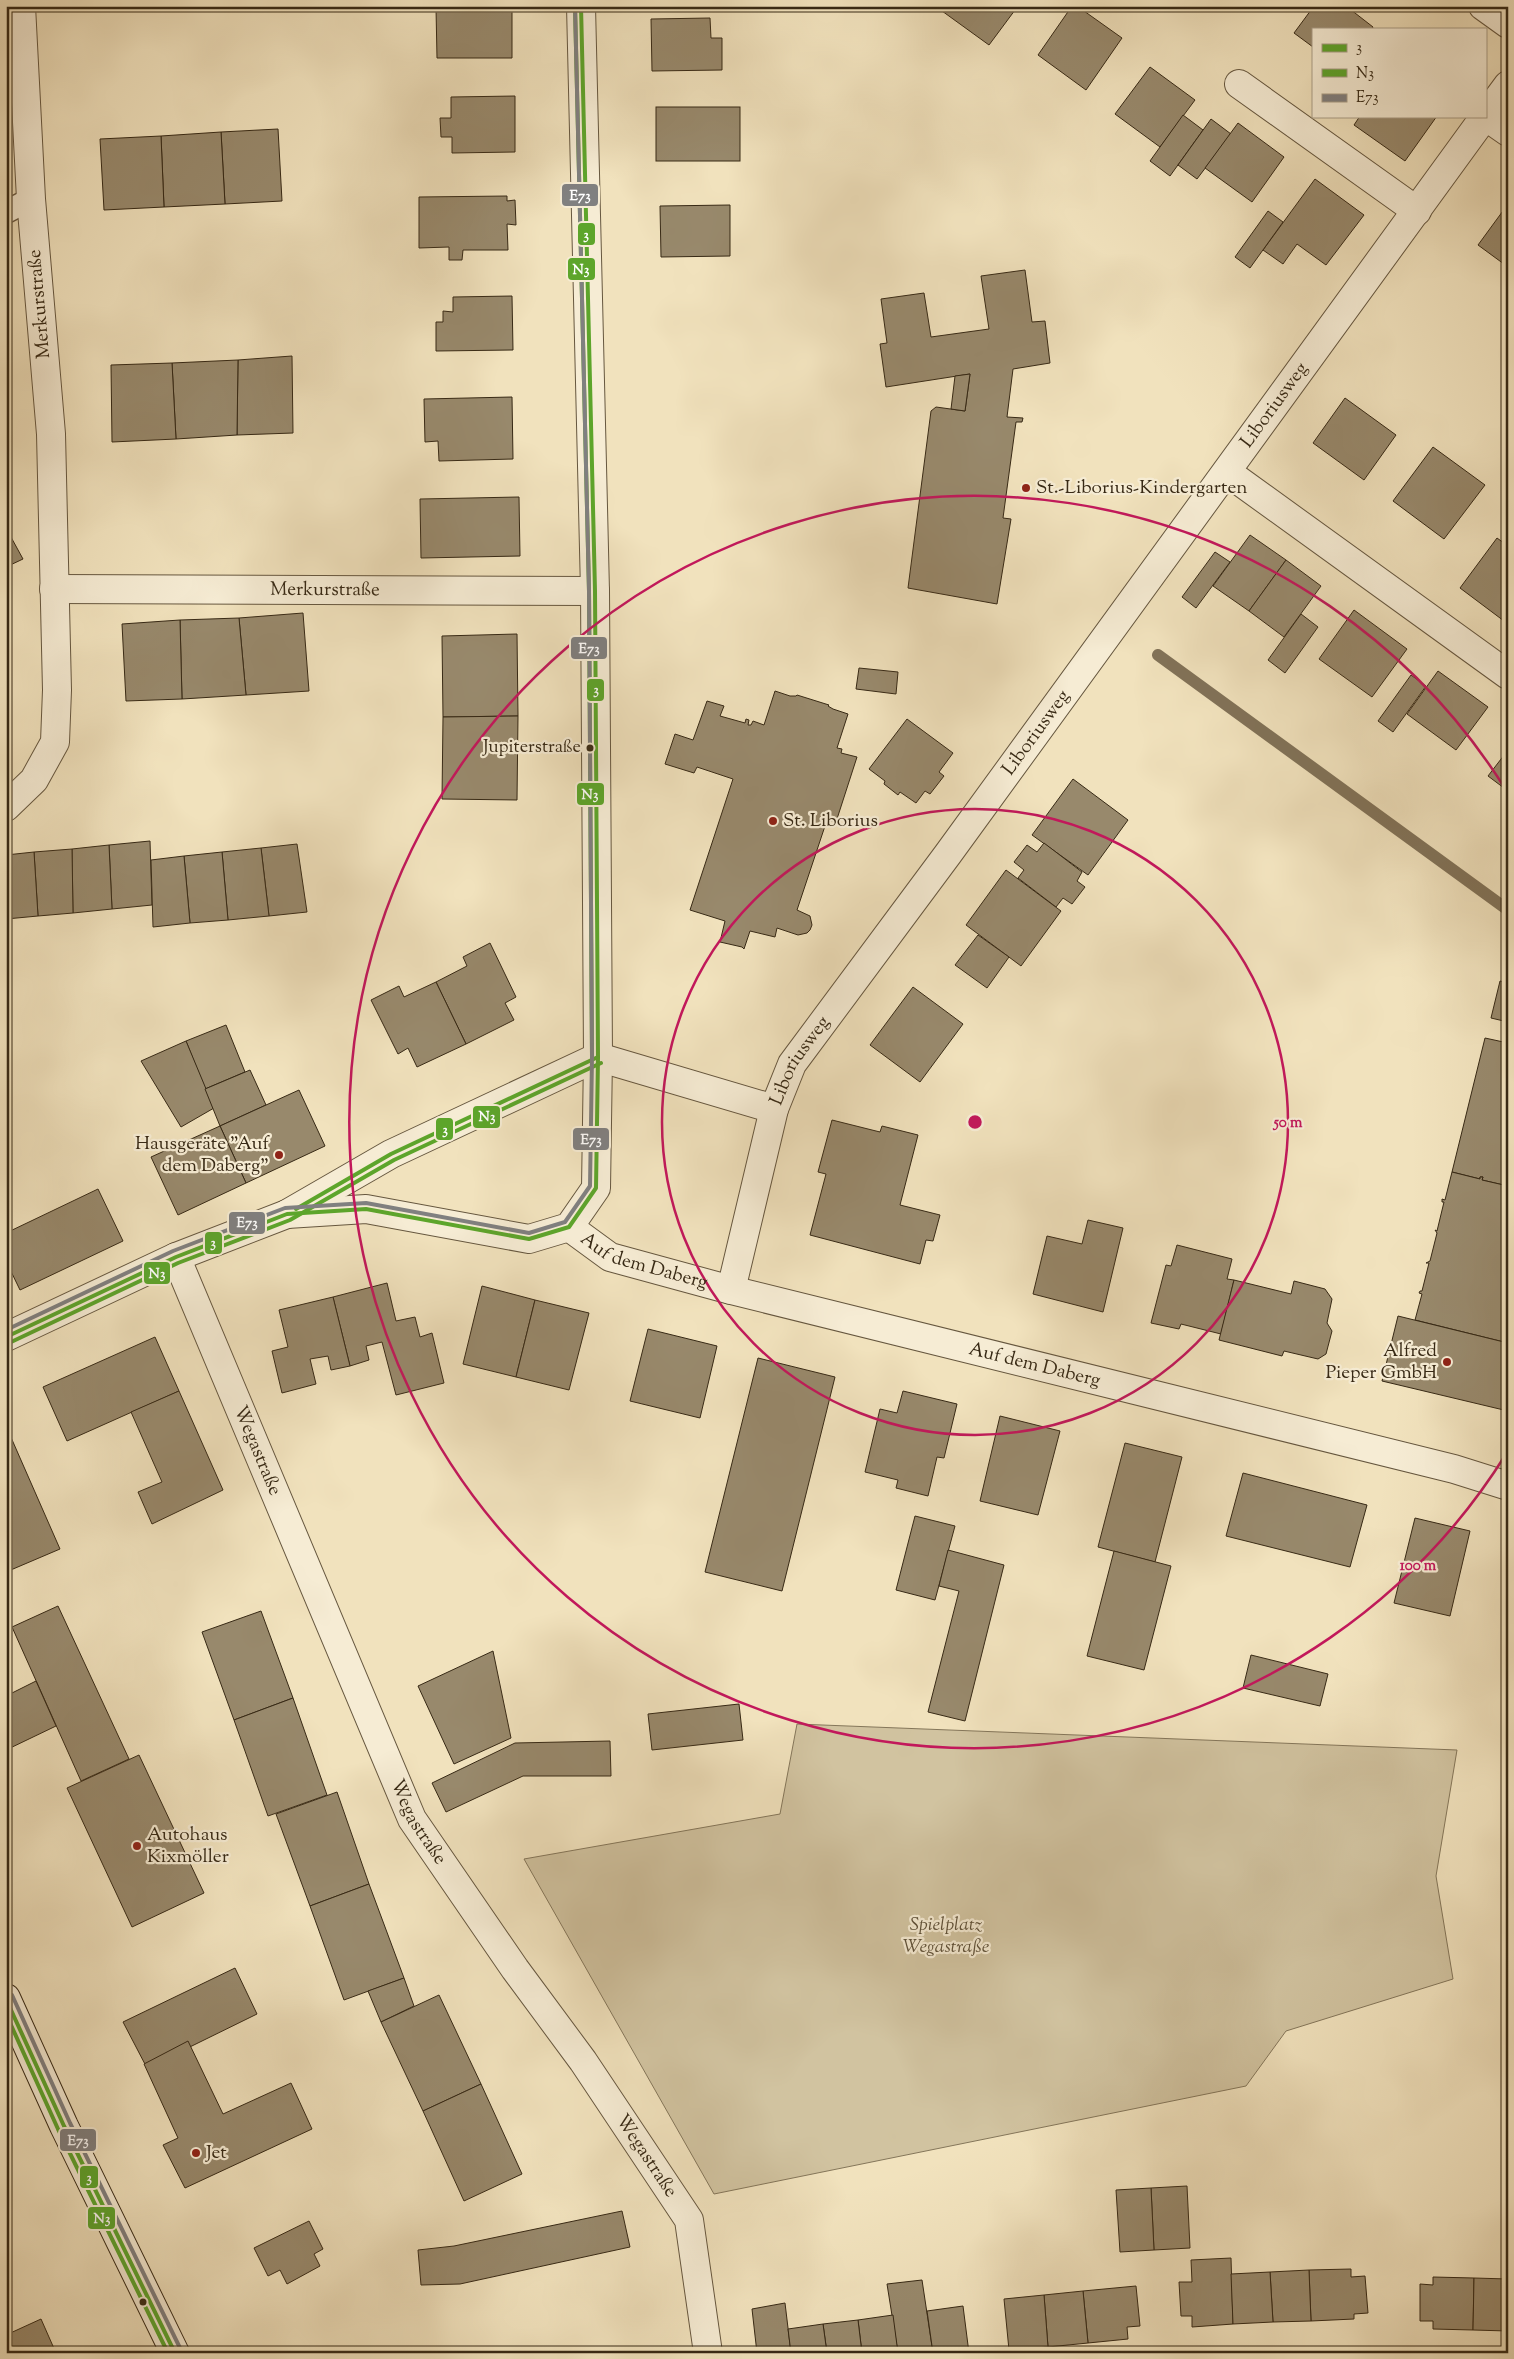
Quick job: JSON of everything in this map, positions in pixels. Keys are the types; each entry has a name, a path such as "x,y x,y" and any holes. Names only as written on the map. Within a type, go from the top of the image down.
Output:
{"street":[{"name":"Merkurstraße","path":"6,807 34,780 56,742 58,690 51,434 31,199 22,6"},
{"path":"581,6 595,591 598,1058 774,1109"},
{"path":"1483,6 1508,24"},
{"path":"1239,84 1417,211"},
{"name":"Liboriusweg","path":"1486,115 1508,85"},
{"path":"1486,117 1508,132"},
{"name":"Liboriusweg","path":"731,1290 774,1109 792,1064 1227,472 1484,118"},
{"path":"1227,472 1508,675"},
{"name":"Merkurstraße","path":"54,589 595,591"},
{"name":"Auf dem Daberg","path":"6,1337 176,1257 287,1214 391,1154 598,1058 596,1188 569,1227 529,1239 366,1209 287,1214"},
{"name":"Auf dem Daberg","path":"569,1227 610,1257 731,1290 1454,1469 1508,1486"},
{"name":"Wegastraße","path":"176,1257 412,1819 514,1969 583,2062 689,2220 708,2353"},
{"path":"6,1998 64,2126 175,2353"}],"lane":[{"path":"6,212 31,199"}],"green space":[{"name":"Spielplatz Wegastraße","path":"797,1724 1457,1750 1436,1876 1453,1979 1286,2031 1246,2086 714,2194 524,1859 780,1814"}],"building":[{"path":"945,6 1018,6 989,45 942,11"},
{"path":"1072,6 1077,6 1122,38 1086,90 1038,55"},
{"path":"1314,6 1346,6 1373,27 1312,28 1312,46 1294,33"},
{"path":"512,7 512,58 437,58 436,8"},
{"path":"710,18 711,38 722,38 722,70 652,71 651,19"},
{"path":"1150,67 1195,100 1160,147 1115,114"},
{"path":"515,96 515,152 452,153 452,137 441,137 440,118 451,118 451,97"},
{"path":"656,107 740,107 740,161 656,161"},
{"path":"1183,115 1203,130 1170,176 1150,161"},
{"path":"1359,118 1436,118 1405,161 1354,125"},
{"path":"1211,119 1231,134 1197,179 1178,165"},
{"path":"1238,123 1284,157 1252,202 1205,168"},
{"path":"278,129 282,201 225,204 221,132"},
{"path":"221,132 225,204 164,207 161,136"},
{"path":"161,136 164,207 104,210 100,139"},
{"path":"1315,179 1364,215 1326,265 1297,244 1283,264 1263,250"},
{"path":"507,196 507,201 515,200 516,225 507,224 508,250 463,250 462,260 449,260 449,247 419,248 419,197"},
{"path":"1508,204 1508,267 1478,245"},
{"path":"730,205 730,256 661,257 660,206"},
{"path":"1268,211 1283,222 1250,268 1235,257"},
{"path":"1025,270 1032,322 1045,321 1050,363 1013,369 1007,417 1023,418 1022,422 1016,422 1003,518 1011,519 997,604 908,588 931,411 936,407 965,411 970,374 886,387 880,344 887,343 881,299 924,293 931,337 989,329 981,276"},
{"path":"512,296 513,350 436,351 436,322 443,322 443,311 453,312 453,297"},
{"path":"292,356 293,433 237,435 238,360"},
{"path":"238,360 237,435 176,439 172,363"},
{"path":"172,363 176,439 112,442 111,365"},
{"path":"970,374 965,411 951,409 955,376"},
{"path":"512,397 513,459 439,461 438,441 425,442 424,399"},
{"path":"1345,398 1396,435 1364,480 1313,443"},
{"path":"1433,447 1485,485 1444,539 1393,501"},
{"path":"519,497 520,556 421,558 420,499"},
{"path":"6,528 23,559 6,567"},
{"path":"1250,535 1286,560 1249,611 1213,586"},
{"path":"1497,538 1508,546 1508,624 1460,588"},
{"path":"1215,552 1230,562 1196,608 1182,597"},
{"path":"1286,560 1321,586 1284,637 1249,611"},
{"path":"1354,610 1407,649 1372,697 1319,659"},
{"path":"303,613 309,691 246,695 239,618"},
{"path":"1301,614 1318,627 1285,673 1268,660"},
{"path":"239,618 246,695 182,699 180,620"},
{"path":"180,620 182,699 126,701 122,624"},
{"path":"517,634 518,716 443,717 442,636"},
{"path":"859,668 898,672 896,694 856,689"},
{"path":"1438,671 1488,707 1456,750 1407,714"},
{"path":"1411,675 1426,686 1393,732 1378,721"},
{"name":"St. Liborius","path":"775,691 790,696 797,695 829,705 833,709 848,714 837,748 842,749 841,753 857,757 836,822 827,820 797,910 810,916 812,925 810,930 807,933 798,935 777,928 775,937 750,931 744,949 720,942 725,921 690,910 733,779 697,767 694,773 665,764 675,734 693,740 707,701 724,706 720,716 745,723 746,719 749,720 748,725 751,725 753,721 764,725"},
{"path":"518,716 517,800 442,799 443,717"},
{"path":"907,719 953,753 939,772 944,776 930,794 925,791 916,803 900,792 898,795 884,784 885,781 869,769"},
{"path":"1508,750 1508,791 1488,776"},
{"path":"1073,779 1128,820 1088,875 1032,835"},
{"path":"150,841 152,905 112,909 109,845"},
{"path":"1044,843 1082,872 1077,881 1085,887 1072,904 1063,898 1056,907 1018,878 1024,870 1014,862 1027,845 1037,852"},
{"path":"297,844 307,912 269,916 261,848"},
{"path":"109,845 112,909 73,913 72,849"},
{"path":"261,848 269,916 228,920 222,852"},
{"path":"72,849 73,913 38,916 34,852"},
{"path":"34,852 38,916 6,919 6,855"},
{"path":"222,852 228,920 190,923 184,856"},
{"path":"184,856 190,923 153,927 151,860"},
{"path":"1006,870 1061,911 1021,966 966,925"},
{"path":"978,935 1009,957 987,988 955,965"},
{"path":"490,943 516,997 505,1003 514,1020 466,1044 436,982 467,966 463,957"},
{"path":"1500,981 1508,983 1508,1022 1491,1018"},
{"path":"436,982 466,1044 417,1067 408,1048 398,1054 371,1000 399,986 404,997"},
{"path":"913,987 963,1024 920,1082 870,1045"},
{"path":"226,1025 245,1072 205,1089 186,1041"},
{"path":"1485,1038 1508,1043 1508,1186 1482,1180 1483,1177 1480,1177 1480,1179 1452,1172"},
{"path":"186,1041 214,1108 181,1127 141,1061"},
{"path":"250,1070 266,1105 220,1126 205,1089"},
{"path":"299,1090 325,1146 246,1183 220,1126"},
{"path":"832,1120 880,1132 882,1126 918,1135 900,1205 940,1215 933,1241 926,1240 920,1264 810,1235 826,1174 818,1172"},
{"path":"220,1126 246,1183 178,1215 151,1157"},
{"path":"1452,1172 1480,1179 1480,1177 1483,1177 1482,1180 1508,1186 1508,1343 1415,1320 1422,1294 1419,1293 1422,1291 1429,1263 1426,1263 1430,1261 1437,1233 1435,1230 1437,1231 1444,1202 1442,1202 1442,1199 1445,1200"},
{"path":"98,1189 123,1241 20,1290 6,1261 6,1233"},
{"path":"1088,1220 1123,1228 1103,1312 1033,1294 1047,1236 1082,1244"},
{"path":"1177,1245 1232,1259 1227,1279 1234,1280 1221,1334 1181,1324 1179,1329 1151,1323 1166,1265 1171,1266"},
{"path":"1234,1280 1291,1294 1294,1281 1325,1289 1332,1299 1327,1323 1332,1331 1326,1354 1318,1359 1284,1351 1282,1356 1219,1340"},
{"path":"387,1283 396,1321 415,1317 420,1337 432,1333 444,1383 396,1395 382,1342 366,1346 369,1360 350,1366 333,1297"},
{"path":"482,1286 535,1300 516,1377 463,1364"},
{"path":"333,1297 350,1366 331,1370 328,1356 310,1359 316,1384 282,1393 272,1351 288,1347 279,1310"},
{"path":"535,1300 589,1313 569,1390 516,1377"},
{"name":"Alfred Pieper GmbH","path":"1398,1316 1508,1343 1508,1411 1382,1381"},
{"path":"648,1329 717,1346 700,1418 630,1401"},
{"path":"155,1337 179,1391 67,1441 43,1387"},
{"path":"758,1358 835,1377 782,1591 705,1572"},
{"path":"179,1391 223,1490 152,1524 138,1492 162,1482 131,1412"},
{"path":"903,1391 957,1404 944,1458 937,1457 928,1496 896,1488 898,1480 865,1472 880,1409 897,1413"},
{"path":"1000,1416 1060,1431 1038,1515 980,1501"},
{"path":"6,1426 60,1549 6,1572"},
{"path":"1125,1443 1182,1457 1155,1562 1098,1547"},
{"path":"1243,1473 1367,1505 1350,1567 1226,1536"},
{"path":"915,1516 955,1526 935,1600 896,1590"},
{"path":"1415,1518 1470,1531 1450,1616 1394,1603"},
{"path":"948,1550 1004,1565 965,1721 928,1712 959,1591 939,1586"},
{"path":"1114,1551 1171,1566 1144,1670 1087,1656"},
{"path":"58,1606 129,1759 81,1781 12,1627"},
{"path":"261,1611 293,1698 234,1720 202,1632"},
{"path":"493,1651 511,1738 454,1764 418,1686"},
{"path":"1251,1655 1328,1674 1320,1706 1243,1688"},
{"path":"36,1681 56,1726 6,1750 6,1696"},
{"path":"293,1698 327,1795 268,1816 234,1720"},
{"path":"739,1704 743,1740 652,1750 648,1714"},
{"path":"610,1741 611,1776 523,1776 446,1812 432,1783 515,1743"},
{"path":"139,1755 204,1893 132,1927 67,1788"},
{"path":"337,1792 369,1884 310,1906 276,1814"},
{"path":"369,1884 404,1978 344,2000 310,1906"},
{"path":"235,1968 257,2014 147,2068 123,2022"},
{"path":"404,1978 414,2006 381,2022 368,1991"},
{"path":"439,1995 481,2084 423,2111 381,2022"},
{"path":"188,2041 223,2114 291,2083 312,2129 185,2188 163,2145 178,2138 144,2064"},
{"path":"481,2084 522,2174 464,2201 423,2111"},
{"path":"1187,2186 1190,2248 1154,2250 1151,2188"},
{"path":"1151,2188 1154,2250 1120,2252 1116,2190"},
{"path":"622,2211 630,2247 460,2284 421,2285 418,2250 454,2246"},
{"path":"309,2221 323,2249 314,2254 320,2266 287,2284 280,2270 268,2276 254,2248"},
{"path":"6,2235 11,2245 6,2247"},
{"path":"6,2252 11,2262 6,2264"},
{"path":"1231,2258 1233,2324 1192,2327 1192,2316 1181,2316 1179,2282 1192,2282 1191,2260"},
{"path":"1351,2269 1351,2277 1365,2276 1368,2313 1354,2314 1354,2319 1311,2321 1309,2270"},
{"path":"1309,2270 1311,2321 1273,2322 1270,2272"},
{"path":"1270,2272 1273,2322 1233,2324 1231,2274"},
{"path":"1433,2277 1474,2278 1473,2330 1433,2329 1433,2321 1420,2321 1420,2284 1433,2285"},
{"path":"1474,2278 1508,2279 1508,2331 1473,2330"},
{"path":"922,2280 933,2353 898,2353 887,2284"},
{"path":"1136,2286 1140,2326 1127,2327 1128,2339 1088,2343 1083,2291"},
{"path":"1083,2291 1088,2343 1048,2347 1044,2295"},
{"path":"1044,2295 1048,2347 1009,2350 1004,2299"},
{"path":"785,2303 791,2353 757,2353 752,2309"},
{"path":"963,2306 969,2353 933,2353 927,2311"},
{"path":"893,2315 898,2353 862,2353 858,2320"},
{"path":"41,2319 56,2353 6,2353 6,2335"},
{"path":"858,2320 862,2353 827,2353 823,2324"},
{"path":"823,2324 827,2353 791,2353 788,2329"}],"waterway":[{"path":"1158,655 1508,910"}],"transit line":[{"name":"N3","path":"575,6 589,591 592,1057"},
{"name":"E73","path":"6,1330 173,1251 285,1208 366,1203 529,1233 565,1222 590,1186 592,1057 589,591 575,6"},
{"name":"3","path":"6,1337 176,1257 287,1214 366,1209 529,1239 569,1227 596,1188 598,1057 595,591 581,6"},
{"name":"3","path":"296,1209 391,1154 598,1057"},
{"name":"N3","path":"9,1343 178,1263 290,1220 394,1160 601,1063"},
{"name":"E73","path":"12,1995 70,2123 181,2350"},
{"name":"3","path":"6,1999 64,2126 175,2353"},
{"name":"N3","path":"6,2014 58,2129 168,2353"}],"place":[{"name":"St.-Liborius-Kindergarten","path":"1026,488"},
{"name":"Jupiterstraße","path":"590,748"},
{"name":"St. Liborius","path":"773,821"},
{"name":"Hausgeräte \"Auf dem Daberg\"","path":"279,1155"},
{"name":"Alfred Pieper GmbH","path":"1447,1362"},
{"name":"Autohaus Kixmöller","path":"137,1846"},
{"name":"Jet","path":"196,2153"}]}
